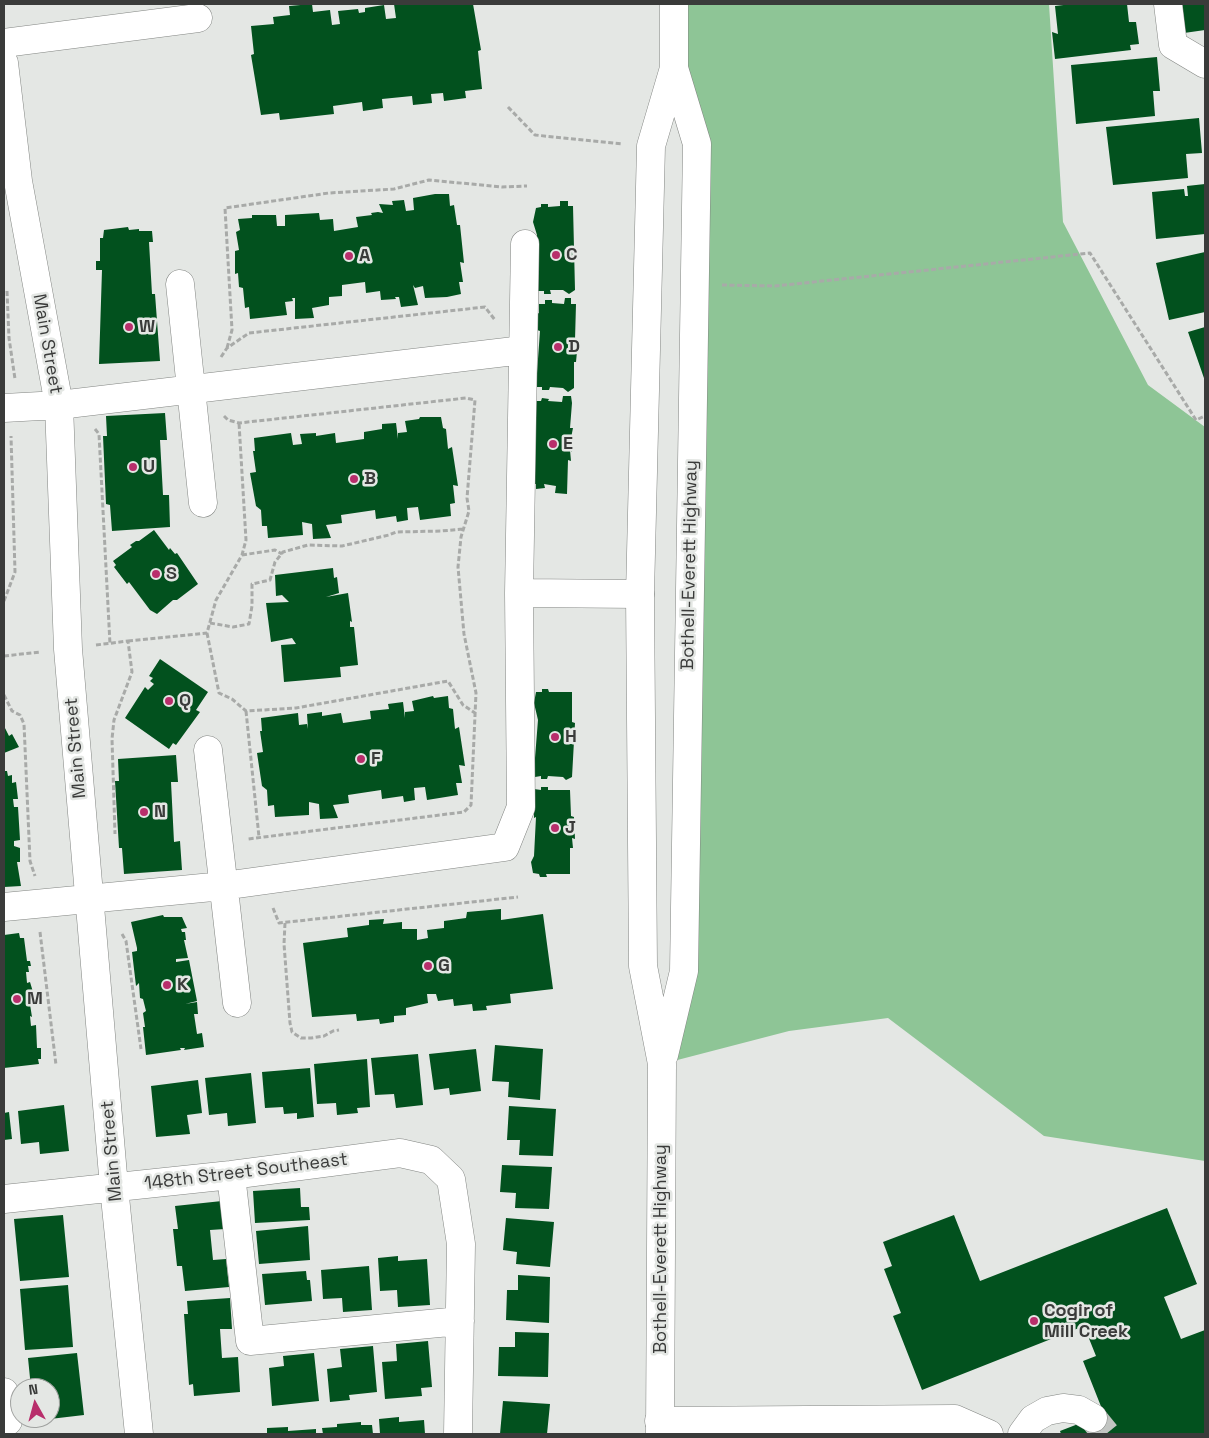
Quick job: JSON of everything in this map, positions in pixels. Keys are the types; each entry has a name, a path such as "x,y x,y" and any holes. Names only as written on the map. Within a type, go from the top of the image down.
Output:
{"main road":[{"name":"Bothell-Everett Highway","path":"662,1064 684,972 697,144 674,68 674,4"},
{"path":"1168,4 1174,45 1205,64"},
{"path":"4,43 198,18"},
{"name":"Main Street","path":"4,63 18,181 58,405 68,649 101,897 114,1187 139,1434"},
{"name":"Bothell-Everett Highway","path":"660,1428 662,1064 643,966 640,594 650,146 674,68"},
{"path":"4,907 101,897 222,874 257,881 505,848 521,807 519,593 525,244"},
{"path":"180,284 201,395 203,503"},
{"path":"7,408 201,395 523,350"},
{"path":"519,593 640,594"},
{"path":"208,750 237,1003"},
{"name":"148th Street Southeast","path":"4,1199 231,1175 400,1153 431,1160 451,1179 461,1244 460,1322"},
{"path":"231,1175 250,1341 460,1322 458,1434"},
{"path":"4,1392 8,1421"},
{"path":"1022,1434 1033,1419 1047,1411 1063,1408 1079,1410 1093,1418"},
{"path":"660,1428 955,1419 989,1434"}],"path":[{"path":"508,108 535,135 650,146"},
{"path":"222,874 248,852 248,839 464,812 471,805 476,714 476,693 464,634 458,567 469,511 467,498 474,400 466,398 239,423 228,420 201,395 227,348 232,330 226,208 329,193 394,189 430,180 502,187 527,186"},
{"path":"695,284 775,286 1090,253 1196,420 1205,416"},
{"path":"7,286 10,354 16,382"},
{"path":"227,348 249,333 485,307 502,328 491,354"},
{"path":"4,601 15,572 7,408"},
{"path":"239,423 246,540 242,556 216,600 207,633 219,693 232,699 246,710 296,708 448,681 463,705 476,714"},
{"path":"94,428 99,434 110,644"},
{"path":"210,623 233,627 249,624 252,606 252,584 270,580 275,562 282,554 308,545 342,546 396,532 441,532 464,529"},
{"path":"242,556 275,550 282,554"},
{"path":"4,656 207,633"},
{"path":"115,844 112,739 114,720 132,672 128,641"},
{"path":"4,695 12,711 20,716 24,724 30,861 37,881 56,1065"},
{"path":"246,710 259,837"},
{"path":"257,881 274,910 278,923 518,898"},
{"path":"101,897 126,941 140,1049"},
{"path":"285,923 284,944 292,1032 302,1038 311,1038 324,1036 333,1030 339,1030"}],"green space":[{"path":"671,4 1049,4 1063,222 1148,385 1205,427 1205,1161 1044,1136 888,1018 789,1031 662,1064 684,971 697,144"}],"building":[{"path":"312,4 313,12 330,10 332,25 340,24 338,11 358,9 359,13 365,12 365,8 384,5 386,19 396,18 394,4 473,4 481,50 478,51 482,89 465,91 466,98 444,101 443,93 431,94 432,103 413,105 412,96 382,99 383,108 363,111 362,102 333,106 334,114 280,120 279,113 261,115 251,55 254,54 251,26 274,24 273,17 290,15 289,6"},
{"path":"1072,4 1127,4 1129,22 1136,22 1139,44 1130,45 1131,50 1055,59 1052,32 1058,34 1055,6"},
{"path":"1181,4 1205,4 1205,30 1184,33"},
{"path":"1157,57 1160,91 1153,91 1155,116 1076,124 1071,65"},
{"path":"1199,118 1202,153 1186,154 1188,178 1113,185 1106,127"},
{"path":"1205,184 1205,234 1156,239 1152,192 1184,189 1185,196 1188,196 1187,186"},
{"name":"A","path":"435,194 449,194 450,206 454,205 457,225 460,225 464,263 460,262 463,282 459,282 461,294 425,298 423,286 415,288 413,285 418,305 401,307 399,297 381,300 380,291 366,293 365,282 342,285 342,296 329,297 329,305 312,308 314,318 295,319 295,298 292,298 293,301 285,302 287,315 250,319 249,307 245,308 243,288 239,287 238,273 235,274 235,251 239,250 236,232 240,230 238,219 252,218 252,215 276,215 277,226 285,226 285,215 319,213 320,220 333,219 334,231 358,227 356,217 372,215 371,213 383,213 379,204 393,205 392,201 404,200 406,211 414,210 413,198"},
{"name":"C","path":"560,201 568,201 568,206 573,206 575,290 569,294 563,290 550,290 551,294 544,294 544,291 537,291 537,235 533,222 536,208 541,207 541,204 548,204 548,207 560,206"},
{"name":"W","path":"128,227 129,230 152,231 153,242 149,242 152,294 155,294 160,361 99,364 102,270 96,270 96,261 100,261 100,238 103,238 104,230"},
{"path":"1205,252 1205,312 1169,320 1156,263"},
{"name":"D","path":"565,298 571,298 571,304 576,304 575,340 578,341 576,362 574,362 574,388 568,392 563,388 550,387 549,390 542,390 542,387 536,387 540,331 537,330 539,304 545,304 545,300 552,300 552,303 564,304"},
{"path":"1205,327 1205,381 1188,332"},
{"name":"E","path":"563,396 571,396 572,403 570,428 573,428 571,438 573,438 572,452 570,450 571,461 568,460 567,494 555,493 556,486 544,484 545,488 536,489 536,484 531,484 536,401 541,401 542,398 549,399 548,401 562,402"},
{"name":"U","path":"165,413 167,440 160,440 163,495 169,495 170,527 112,531 110,505 106,504 103,436 107,436 106,416"},
{"name":"B","path":"420,417 441,417 443,428 446,429 448,449 452,447 458,486 453,485 455,503 450,504 451,516 420,520 418,507 407,508 408,520 397,522 396,516 376,519 375,510 341,515 342,523 326,525 331,538 313,539 312,524 302,522 303,535 268,538 267,526 262,526 261,510 256,506 250,473 256,472 253,451 255,451 254,438 291,433 293,445 302,444 300,434 316,433 316,436 335,433 336,443 364,439 364,432 382,429 382,424 396,423 398,439 398,433 407,432 405,421 419,419"},
{"name":"S","path":"154,530 169,550 170,548 175,554 177,553 198,584 177,600 173,600 157,614 150,610 129,582 127,584 114,567 116,565 113,561 132,547 130,545"},
{"path":"333,568 334,578 337,577 339,593 326,597 348,593 352,622 350,621 350,627 354,627 358,665 340,667 341,677 284,682 281,645 296,644 292,638 271,642 266,603 289,602 282,595 276,596 275,575"},
{"name":"Q","path":"160,659 208,692 196,710 200,712 176,745 173,743 169,749 125,718 145,687 148,690 154,684 150,681 153,678 149,676"},
{"name":"H","path":"542,689 548,689 549,692 572,692 572,722 575,723 572,777 566,780 563,777 548,776 547,779 541,779 541,776 535,777 533,758 535,758 538,720 534,703 536,692 542,692"},
{"name":"F","path":"433,696 434,698 448,696 449,708 453,709 455,729 459,727 465,766 459,765 462,783 456,783 458,795 427,800 425,787 414,788 415,800 404,802 403,796 382,799 381,790 348,795 349,803 333,805 338,818 320,819 319,804 309,802 309,815 275,817 274,805 268,806 267,790 262,786 257,753 263,752 260,731 262,731 261,718 298,713 299,725 307,724 308,729 307,714 322,712 322,716 341,713 343,723 371,719 370,711 389,709 388,704 403,702 405,718 405,712 414,711 412,701"},
{"path":"4,726 9,736 12,734 19,747 4,753"},
{"name":"N","path":"176,755 178,782 171,782 174,842 180,841 182,870 124,874 122,848 119,848 115,781 119,781 118,759"},
{"path":"4,771 7,771 8,776 12,775 12,783 16,782 18,799 13,799 14,807 18,807 20,840 14,841 14,846 20,848 20,862 17,862 21,886 4,887"},
{"name":"J","path":"541,787 548,787 548,790 570,790 571,816 574,817 575,839 572,838 573,848 570,848 570,874 546,874 547,877 540,877 539,874 533,873 531,862 534,856 536,817 534,818 534,789 541,790"},
{"name":"G","path":"501,909 501,920 543,914 553,989 510,994 511,1003 486,1006 487,1010 473,1011 472,1004 454,1006 453,999 438,1001 436,994 427,994 428,1003 406,1008 406,1015 394,1016 394,1022 380,1024 379,1019 357,1021 356,1014 312,1017 303,943 348,937 347,928 369,925 369,920 384,919 383,924 402,922 402,929 417,929 417,940 428,938 427,930 444,928 444,921 466,918 467,912"},
{"name":"K","path":"163,915 164,917 182,917 187,928 181,929 182,932 185,932 186,940 184,940 188,958 176,959 176,962 189,960 197,1001 185,1004 197,1002 198,1014 194,1014 197,1034 202,1033 204,1047 184,1050 185,1048 180,1048 181,1050 146,1055 143,1013 146,1011 143,999 140,998 139,983 136,986 132,952 137,951 137,948 131,922"},
{"name":"M","path":"19,933 20,938 24,938 27,961 30,961 31,966 28,966 29,972 26,972 27,983 30,982 33,992 28,992 32,1017 30,1016 31,1026 36,1025 37,1048 41,1048 41,1059 38,1059 39,1064 4,1068 4,935"},
{"path":"495,1045 543,1049 540,1100 508,1097 509,1082 492,1081"},
{"path":"476,1049 481,1091 450,1095 449,1088 434,1090 429,1054"},
{"path":"418,1054 423,1105 396,1108 394,1094 375,1095 371,1058"},
{"path":"367,1059 370,1107 357,1108 358,1113 337,1115 336,1103 317,1104 314,1064"},
{"path":"310,1068 314,1117 297,1119 297,1113 284,1114 283,1107 265,1108 262,1072"},
{"path":"251,1073 256,1123 228,1126 227,1113 209,1115 205,1078"},
{"path":"198,1080 202,1113 187,1115 190,1134 156,1137 151,1086"},
{"path":"64,1105 69,1151 40,1154 39,1142 21,1144 18,1111"},
{"path":"509,1106 556,1109 553,1156 519,1155 520,1140 507,1140"},
{"path":"9,1112 12,1139 4,1140 4,1113"},
{"path":"502,1165 552,1167 549,1209 515,1208 516,1193 500,1192"},
{"path":"300,1188 301,1207 309,1207 310,1220 255,1223 253,1191"},
{"path":"222,1201 225,1229 210,1230 213,1260 226,1259 229,1287 185,1291 182,1266 177,1266 173,1229 178,1229 175,1206"},
{"name":"Cogir of Mill Creek","path":"1167,1208 1197,1284 1164,1297 1181,1339 1205,1330 1205,1434 1061,1434 1060,1431 1104,1414 1083,1361 1096,1356 1084,1326 922,1390 893,1316 901,1313 884,1269 892,1266 883,1242 954,1215 980,1281"},
{"path":"63,1215 69,1277 20,1281 14,1219"},
{"path":"506,1218 554,1222 550,1267 516,1264 517,1252 503,1250"},
{"path":"308,1226 310,1260 259,1264 256,1231"},
{"path":"398,1256 398,1261 427,1259 430,1305 398,1307 397,1290 380,1291 378,1258"},
{"path":"369,1266 372,1310 343,1312 342,1298 323,1299 321,1270"},
{"path":"306,1271 307,1280 310,1280 312,1301 265,1305 262,1274"},
{"path":"518,1275 550,1277 549,1323 506,1320 507,1290 518,1290"},
{"path":"68,1285 73,1347 25,1350 20,1289"},
{"path":"230,1298 232,1329 220,1329 222,1358 238,1357 240,1392 194,1396 193,1384 189,1385 184,1314 188,1314 187,1301"},
{"path":"515,1332 549,1333 548,1377 498,1376 499,1347 515,1347"},
{"path":"428,1341 432,1387 421,1388 422,1396 385,1399 382,1362 397,1361 396,1344"},
{"path":"373,1346 377,1392 349,1395 350,1400 330,1402 327,1369 342,1367 340,1349"},
{"path":"77,1353 84,1415 60,1418 60,1378 30,1378 28,1358"},
{"path":"314,1353 319,1401 272,1406 269,1368 284,1366 283,1356"},
{"path":"503,1401 550,1404 547,1434 500,1434"},
{"path":"399,1417 399,1422 424,1420 425,1434 380,1434 379,1419"},
{"path":"361,1422 361,1425 372,1425 373,1434 323,1434 322,1428 337,1427 337,1424"},
{"path":"288,1427 288,1431 316,1429 316,1434 267,1434 267,1428"}],"tunnel":[{"path":"1093,1418 1106,1434"}],"place":[{"name":"C","path":"556,255"},
{"name":"A","path":"349,256"},
{"name":"W","path":"129,327"},
{"name":"D","path":"558,347"},
{"name":"E","path":"553,444"},
{"name":"U","path":"133,467"},
{"name":"B","path":"354,479"},
{"name":"S","path":"156,574"},
{"name":"Q","path":"169,701"},
{"name":"H","path":"555,737"},
{"name":"F","path":"361,759"},
{"name":"N","path":"144,812"},
{"name":"J","path":"555,828"},
{"name":"G","path":"428,966"},
{"name":"K","path":"167,985"},
{"name":"M","path":"17,999"},
{"name":"Cogir of Mill Creek","path":"1034,1321"}]}
